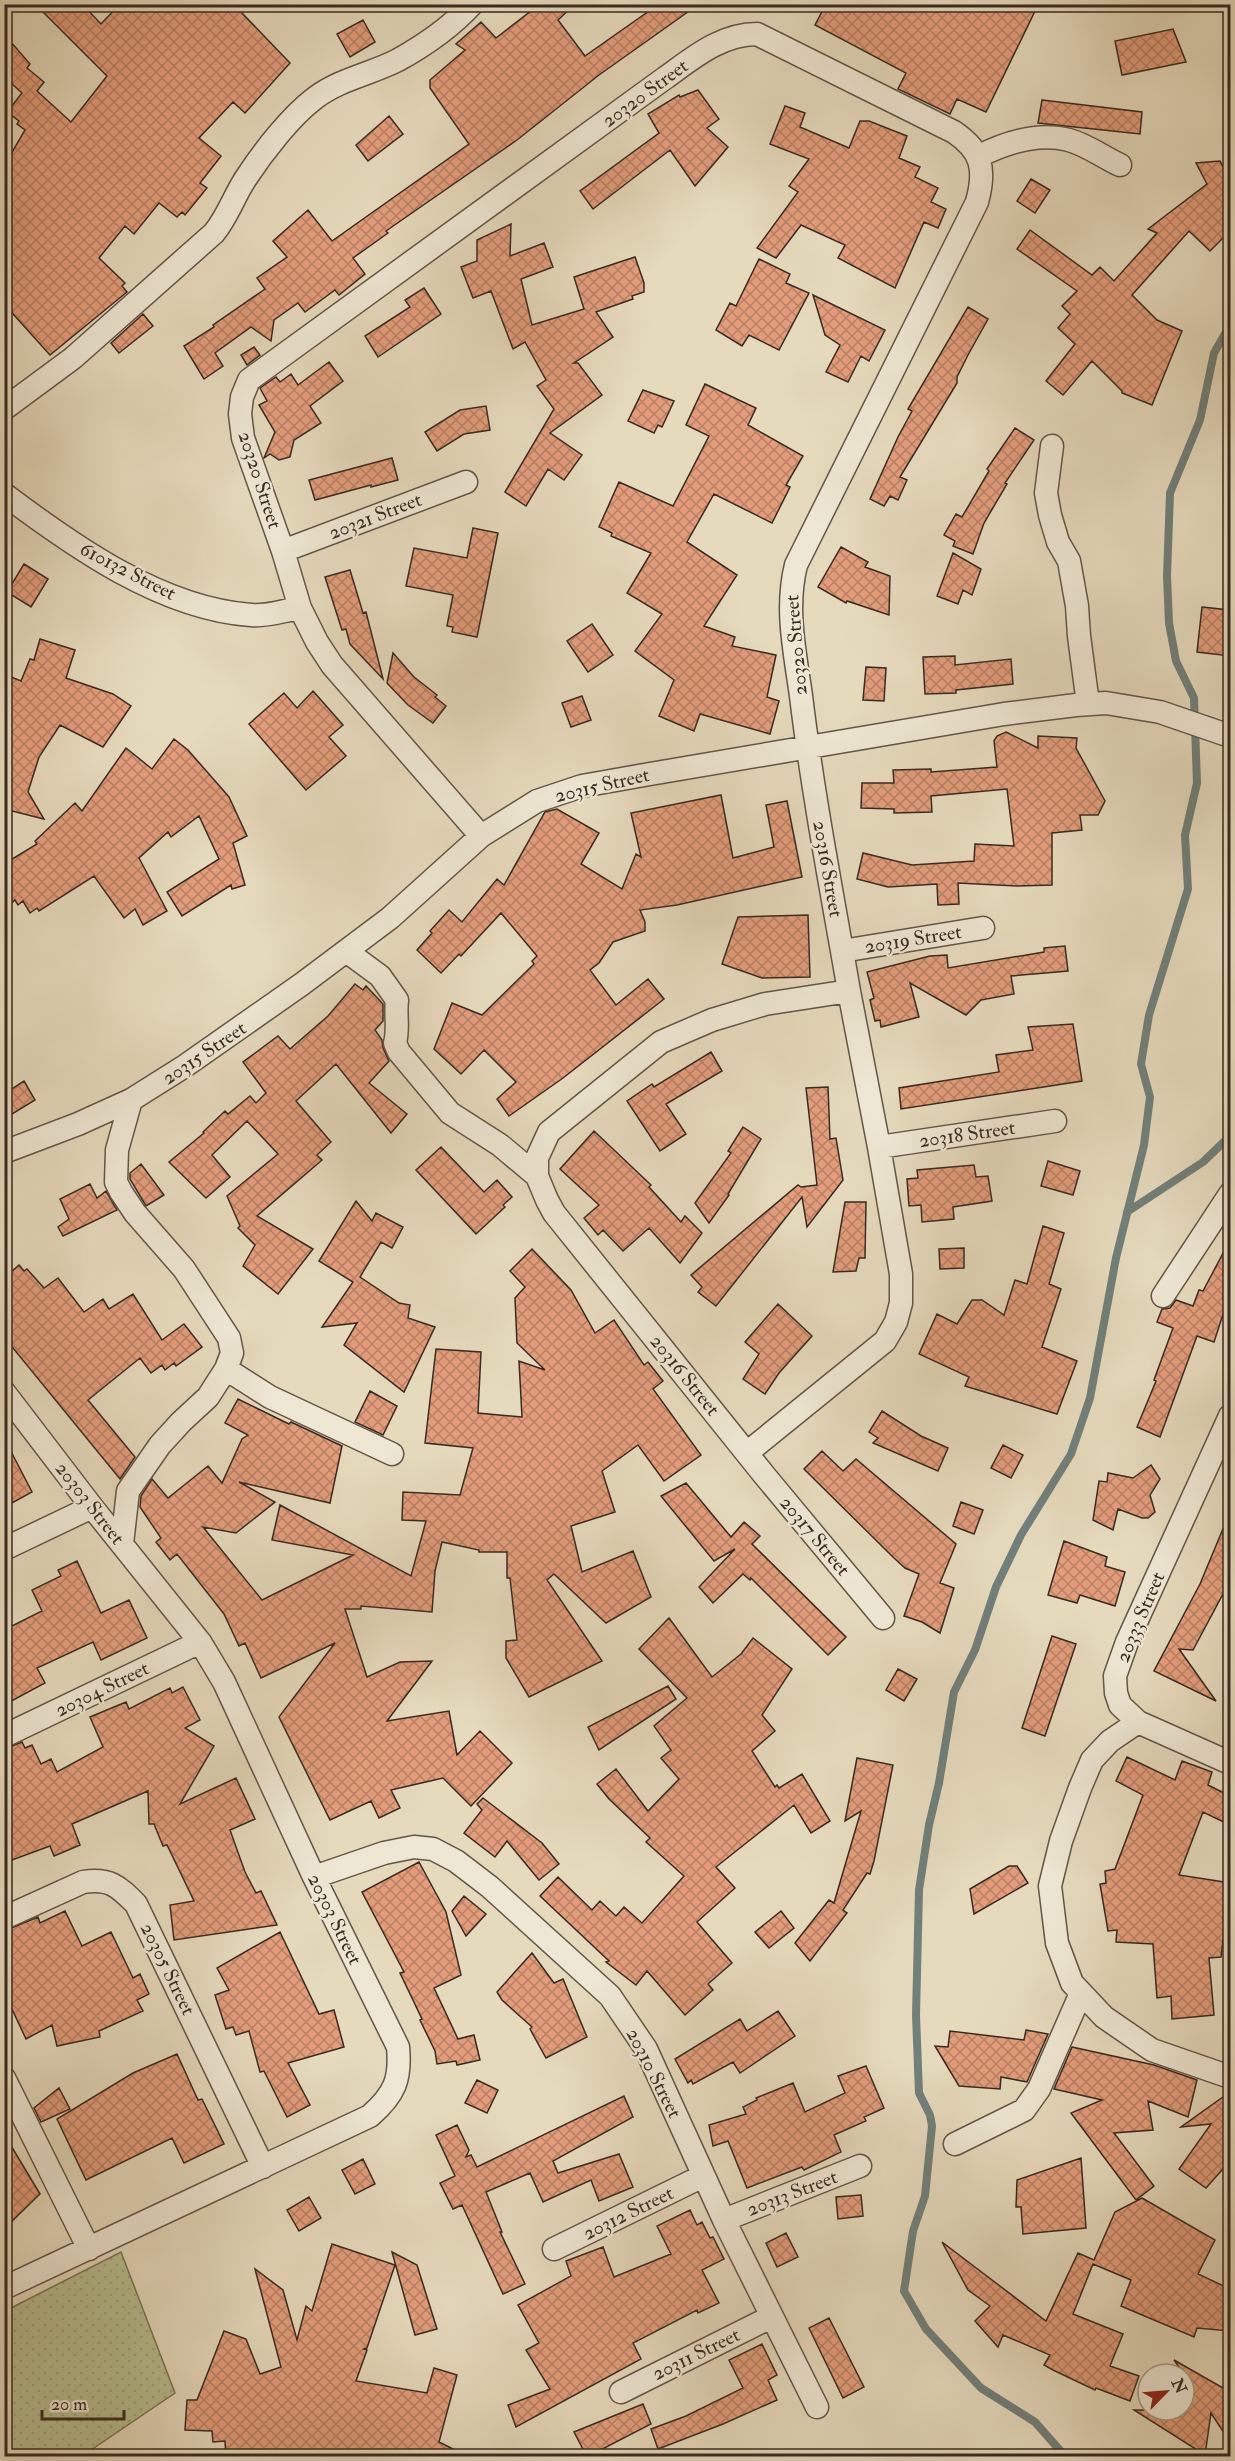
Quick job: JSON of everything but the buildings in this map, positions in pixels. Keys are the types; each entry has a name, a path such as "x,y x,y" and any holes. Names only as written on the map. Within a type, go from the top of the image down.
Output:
{"street":[{"path":"4,409 73,357 213,233 226,218 245,180 260,159 301,110 316,97 344,81 398,60 456,22 472,4"},
{"name":"20320 Street","path":"480,836 332,665 317,642 300,608 284,551 243,438 240,414 242,397 249,380 711,46 729,38 757,34 954,132 967,141 979,156 983,182 977,202 796,565 790,589 791,621 807,748"},
{"path":"979,156 998,146 1035,138 1049,138 1069,140 1120,165"},
{"path":"1052,446 1046,493 1058,542 1069,561 1077,606 1088,704"},
{"name":"20321 Street","path":"284,551 466,482"},
{"name":"610132 Street","path":"4,494 58,535 156,590 209,609 253,616 300,608"},
{"name":"20315 Street","path":"4,1152 78,1124 130,1100 235,1033 390,918 480,836 537,801 582,786 1004,714 1088,704 1106,703 1169,715 1222,734"},
{"name":"20316 Street","path":"537,1176 554,1213 748,1452 885,1341 896,1322 901,1302 901,1274 807,748"},
{"name":"20319 Street","path":"842,951 983,927"},
{"path":"346,951 380,976 397,1000 395,1017 398,1023 395,1043 399,1052 433,1093 450,1113 500,1145 537,1176"},
{"path":"537,1176 537,1158 549,1132 662,1042 712,1020 765,1004 849,990"},
{"path":"122,1544 128,1491 160,1445 208,1397 226,1369 232,1353 229,1338 184,1269 135,1213 116,1182 117,1150 130,1100"},
{"name":"20318 Street","path":"879,1147 1055,1120"},
{"path":"1163,1296 1230,1194"},
{"path":"226,1369 280,1402 392,1454"},
{"name":"20303 Street","path":"4,1392 200,1642 225,1682 398,2047 400,2070 395,2086 384,2103 370,2116 4,2288"},
{"name":"20333 Street","path":"1230,1416 1127,1642 1115,1676 1116,1693 1120,1705 1138,1722 1230,1763"},
{"name":"20317 Street","path":"748,1452 765,1476 883,1618"},
{"path":"4,1549 92,1507"},
{"name":"20304 Street","path":"4,1737 200,1642"},
{"path":"1138,1722 1110,1741 1092,1760 1061,1841 1050,1886 1057,1944 1072,1983 1104,2017 1152,2050 1230,2077"},
{"name":"20310 Street","path":"315,1876 384,1853 414,1847 433,1849 456,1861 490,1887 610,1996 646,2049 724,2220 817,2407"},
{"name":"20305 Street","path":"4,1918 83,1882 95,1880 109,1882 120,1888 136,1904 263,2167"},
{"path":"955,2144 1024,2110 1039,2090 1081,1993"},
{"path":"4,2078 89,2249"},
{"name":"20313 Street","path":"724,2220 860,2166"},
{"name":"20312 Street","path":"554,2249 703,2176"},
{"name":"20311 Street","path":"621,2392 771,2317"}],"green space":[{"path":"121,2252 175,2393 82,2456 5,2456 5,2311"}],"waterway":[{"path":"1065,2456 1035,2422 981,2388 926,2329 904,2291 913,2231 925,2196 932,2126 930,2115 919,2093 916,2015 919,1890 954,1692 975,1650 996,1587 1021,1535 1071,1454 1090,1398 1116,1258 1144,1145 1150,1097 1141,1064 1149,1015 1188,889 1185,835 1197,783 1194,698 1176,661 1169,623 1167,576 1170,493 1200,420 1214,353 1230,325"},
{"path":"1127,1212 1203,1162 1230,1136"}]}
